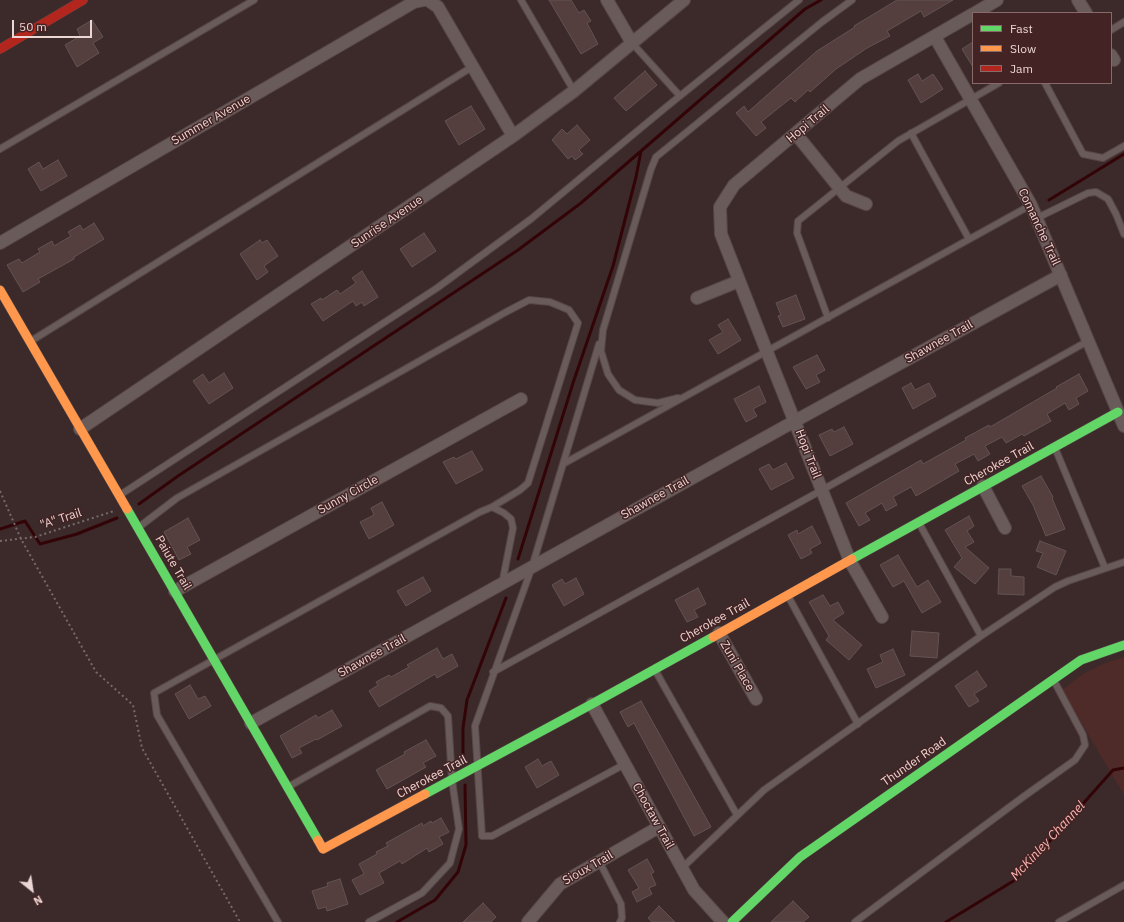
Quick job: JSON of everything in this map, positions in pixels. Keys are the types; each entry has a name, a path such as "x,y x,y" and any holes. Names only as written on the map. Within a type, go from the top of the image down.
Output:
{"street":[{"path":"0,49 83,0"},
{"name":"Summer Avenue","path":"0,243 414,2 424,0"},
{"path":"428,0 438,7 513,136"},
{"path":"607,0 632,43"},
{"name":"Sunrise Avenue","path":"80,429 513,136 574,91 684,0"},
{"name":"Hopi Trail","path":"977,12 997,0"},
{"path":"1078,0 1085,12"},
{"name":"Hopi Trail","path":"882,617 850,560 767,352 721,234 720,207 734,185 860,79 972,15"},
{"name":"Comanche Trail","path":"935,37 1031,205 1124,426"},
{"path":"796,134 846,196 866,204"},
{"name":"Shawnee Trail","path":"251,723 1060,275"},
{"path":"696,298 739,281"},
{"name":"Paiute Trail","path":"0,290 323,849"},
{"name":"Sunny Circle","path":"175,591 521,399"},
{"name":"Cherokee Trail","path":"323,849 592,704 1118,412"},
{"path":"983,486 1004,528"},
{"name":"Zuni Place","path":"719,633 756,699"},
{"name":"Thunder Road","path":"732,922 800,857 1081,660 1124,645"},
{"name":"Choctaw Trail","path":"592,704 694,890 723,922"},
{"name":"Sioux Trail","path":"528,922 560,884 659,827"}],"lane":[{"path":"0,149 254,0"},
{"path":"521,0 574,91"},
{"path":"119,496 437,288 531,220 680,96 800,0"},
{"path":"624,764 492,836 482,836 475,726 493,672 532,567 651,169 656,157 822,22 852,0"},
{"path":"1112,29 1124,22"},
{"path":"632,43 680,96"},
{"path":"29,342 472,67"},
{"path":"828,318 797,233 798,221 898,141 997,84"},
{"path":"1046,84 1083,154 1103,158 1124,146"},
{"path":"911,133 969,239"},
{"path":"1037,218 1088,193 1096,192 1108,199 1124,234"},
{"path":"563,464 1031,205"},
{"path":"138,528 177,498 529,300 550,302 570,310 578,323 528,483 520,490 492,507 480,512 154,693 157,715 278,922"},
{"path":"603,330 601,351 608,374 619,390 635,400 658,403 687,396"},
{"path":"493,672 822,490 1088,340"},
{"path":"1055,447 1105,568"},
{"path":"492,507 504,513 511,519 513,528 502,584"},
{"path":"918,522 981,636"},
{"path":"682,868 764,790 981,636 1055,587 1068,581 1124,562"},
{"path":"787,595 858,724"},
{"path":"655,669 737,815"},
{"path":"855,922 1075,760 1085,745 1083,735 1053,679"},
{"path":"288,787 430,706 441,708 448,716 452,780 459,829 450,863 422,893 369,922"},
{"path":"599,861 622,904 622,918 620,922"},
{"path":"1059,922 1124,885"}],"path":[{"path":"0,491 21,538 96,672 133,705 142,748 240,922"},
{"name":"\"A\" Trail","path":"0,541 35,537 126,508"}],"shaded area":[{"path":"1124,657 1124,795 1062,690 1083,674 1103,664"}],"building":[{"path":"549,0 571,0 579,13 584,10 591,21 587,23 598,44 581,54"},
{"path":"897,0 953,0 924,17 921,11 887,31 890,36 867,48 836,69 810,92 808,90 795,102 791,98 761,122 766,128 756,136 736,113 744,106 748,112 817,51"},
{"path":"92,20 103,37 93,43 99,53 77,67 65,45 80,36 77,29"},
{"path":"972,43 972,65 962,49"},
{"path":"645,71 657,85 626,111 614,98"},
{"path":"918,74 922,81 933,74 943,89 921,103 908,80"},
{"path":"471,106 485,129 459,145 445,121"},
{"path":"577,125 590,140 579,150 583,154 575,160 572,156 568,159 552,140 562,129 567,134"},
{"path":"58,160 67,176 41,191 28,169 39,162 43,169"},
{"path":"94,223 104,239 74,257 74,259 38,279 40,282 23,292 7,265 19,259 22,263 40,252 38,249 52,241 54,246 71,236 68,232 80,225 83,230"},
{"path":"424,233 436,251 412,267 400,249"},
{"path":"260,240 262,243 267,240 278,256 264,266 268,272 257,280 240,254"},
{"path":"362,271 378,297 364,306 362,302 356,306 353,301 323,321 311,304 321,298 322,300 337,290 340,294 356,283 352,278"},
{"path":"796,295 805,319 783,327 778,316 781,315 776,303"},
{"path":"728,319 741,340 718,354 709,340 723,332 718,325"},
{"path":"817,355 825,370 816,375 820,382 806,389 793,367"},
{"path":"224,373 233,388 209,404 193,381 203,374 209,383"},
{"path":"1079,374 1088,391 1076,398 1079,404 1069,410 1065,403 1047,414 1051,421 1024,436 1022,434 1006,443 1002,437 985,446 990,454 978,461 974,454 955,464 959,471 916,496 911,487 893,497 897,505 886,511 882,503 865,513 870,520 859,526 846,503 921,460 923,464 966,440 965,438 989,425 990,427"},
{"path":"911,383 915,390 929,383 936,396 913,409 902,388"},
{"path":"759,386 766,402 753,409 757,416 746,422 734,399"},
{"path":"844,427 853,444 830,456 819,435 832,429 834,432"},
{"path":"472,451 483,470 456,484 443,462 454,457 456,459"},
{"path":"786,463 794,478 771,490 759,469 769,464 773,470"},
{"path":"1041,476 1053,497 1052,498 1065,529 1046,536 1033,505 1022,486"},
{"path":"382,502 394,525 369,539 360,522 374,515 371,508"},
{"path":"969,516 974,526 967,531 974,542 965,547 989,568 975,584 954,567 962,558 945,530"},
{"path":"188,518 200,540 187,547 191,554 179,560 164,532"},
{"path":"812,526 821,543 810,549 812,553 801,559 788,535 797,530 798,534"},
{"path":"1040,541 1066,551 1056,575 1037,567 1043,553 1036,551"},
{"path":"898,555 917,587 928,580 941,602 922,613 904,581 893,587 880,565"},
{"path":"999,569 1011,569 1011,576 1024,577 1024,595 998,594"},
{"path":"423,577 431,591 406,606 397,591"},
{"path":"576,578 584,594 564,606 552,585 562,579 565,584"},
{"path":"698,588 706,604 694,610 698,617 687,622 675,600"},
{"path":"823,595 830,606 838,602 844,613 833,620 862,645 849,660 826,640 829,636 809,602"},
{"path":"912,631 939,633 937,658 910,656"},
{"path":"437,648 443,659 452,654 458,666 437,678 435,674 379,707 369,691 378,685 376,682 389,675 391,677 409,667 407,665"},
{"path":"893,649 905,675 876,688 867,669 883,662 880,655"},
{"path":"977,671 987,686 974,694 979,701 969,707 955,686"},
{"path":"190,685 198,699 205,696 211,706 189,719 175,694"},
{"path":"641,701 711,827 694,836 634,723 628,727 620,712"},
{"path":"332,710 342,726 299,748 302,753 292,758 280,736 316,715 318,718"},
{"path":"426,740 436,756 423,763 426,767 387,789 376,770 405,754 404,752"},
{"path":"538,759 542,766 551,761 559,775 537,788 525,767"},
{"path":"441,818 449,832 439,837 443,844 429,852 427,848 402,864 400,861 379,873 384,883 360,895 352,880 364,874 359,864 377,854 376,852 388,846 386,843 422,823 423,826 431,821 432,823"},
{"path":"647,859 654,872 651,874 656,885 649,888 652,894 637,902 632,892 639,888 628,870"},
{"path":"340,879 348,904 327,911 326,907 318,909 312,891 328,886 327,883"},
{"path":"793,901 809,917 803,922 771,922"},
{"path":"483,903 496,917 491,922 463,922"},
{"path":"659,906 675,922 652,922 648,918"}],"waterway":[{"path":"139,504 178,476 518,250 581,203 805,9 821,0"},
{"path":"518,559 573,383 613,266 636,177 641,151"},
{"path":"1049,200 1124,154"},
{"path":"0,529 25,521 40,544 77,534 117,518"},
{"path":"463,757 463,728 467,700 506,598"},
{"name":"McKinley Channel","path":"946,922 1015,880 1113,770 1124,768"},
{"path":"397,922 435,900 458,872 466,845 465,785"}],"traffic: fast":[{"path":"852,559 1118,412"},
{"path":"127,509 318,840"},
{"path":"425,794 713,637"},
{"path":"732,922 800,857 1081,660 1124,645"}],"traffic: slow":[{"path":"0,290 127,509"},
{"path":"713,637 852,559"},
{"path":"318,840 323,849 425,794"}],"traffic: jam":[{"path":"0,49 83,0"}]}
